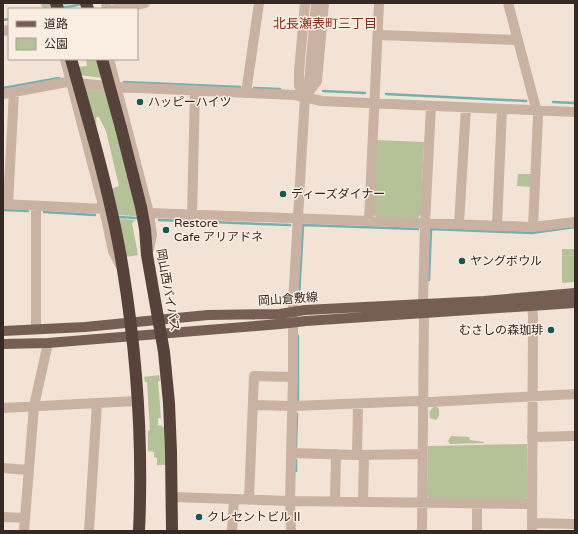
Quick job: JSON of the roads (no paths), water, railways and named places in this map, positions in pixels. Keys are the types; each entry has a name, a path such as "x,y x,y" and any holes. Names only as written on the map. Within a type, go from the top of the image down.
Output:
{"highway":[{"path":"71,60 94,137 109,199 123,270 132,336 137,401 140,477 139,531"},
{"name":"岡山西バイパス","path":"102,60 141,207 145,229 147,256 164,352 169,403 173,497 172,531"}],"main road":[{"name":"岡山倉敷線","path":"532,302 575,293"},
{"name":"岡山倉敷線","path":"3,344 48,343 161,334 293,317 306,310 424,309 532,302 575,304"},
{"name":"岡山倉敷線","path":"3,331 85,327 208,315 280,314 293,317"}],"street":[{"path":"120,8 145,3"},
{"path":"246,93 259,3"},
{"path":"305,3 299,86 305,96"},
{"path":"290,531 294,378 293,317 305,96 309,82 316,3"},
{"path":"305,96 317,81 324,3"},
{"path":"368,220 379,3"},
{"path":"508,3 538,116 533,227"},
{"path":"378,35 518,40"},
{"path":"65,60 104,209 113,251 123,270"},
{"path":"109,60 149,213 152,235 147,256"},
{"path":"3,94 71,82 117,87 305,96 322,101 375,102 575,112"},
{"path":"192,215 195,90"},
{"path":"14,92 7,155 6,204 104,209"},
{"path":"422,531 425,223 431,106"},
{"path":"459,224 466,107"},
{"path":"497,225 502,109"},
{"path":"36,206 36,329"},
{"path":"149,213 533,227 575,222"},
{"path":"532,302 532,527 575,524"},
{"path":"24,531 34,406 48,343"},
{"path":"249,500 254,376 294,378"},
{"path":"253,405 293,406 424,402 575,394"},
{"path":"3,408 137,401"},
{"path":"90,531 97,403"},
{"path":"358,404 363,502"},
{"path":"532,437 575,436"},
{"path":"292,453 360,455 423,454"},
{"path":"335,502 336,454"},
{"path":"3,468 28,470"},
{"path":"173,497 335,502 531,504"},
{"path":"232,531 234,499"},
{"path":"477,503 477,531"},
{"path":"3,517 25,518"}],"waterway":[{"path":"62,8 82,4"},
{"path":"3,20 8,19"},
{"path":"3,88 59,78"},
{"path":"124,82 240,87"},
{"path":"254,88 280,89"},
{"path":"323,91 365,93"},
{"path":"386,94 526,101"},
{"path":"553,102 575,103"},
{"path":"3,210 28,211"},
{"path":"44,212 95,215"},
{"path":"118,217 136,218"},
{"path":"159,220 290,225"},
{"path":"299,297 303,225 418,229"},
{"path":"429,280 431,229 532,233 575,227"},
{"path":"298,336 298,400"},
{"path":"296,447 297,414"},
{"path":"296,460 296,471"}],"place":[{"name":"ハッピーハイツ","path":"140,102"},
{"name":"ディーズダイナー","path":"283,194"},
{"name":"Restore Cafe アリアドネ","path":"166,230"},
{"name":"ヤングボウル","path":"462,261"},
{"name":"むさしの森珈琲","path":"551,330"},
{"name":"クレセントビルⅡ","path":"199,517"}],"district":[{"name":"北長瀬表町三丁目","path":"325,23"}]}
